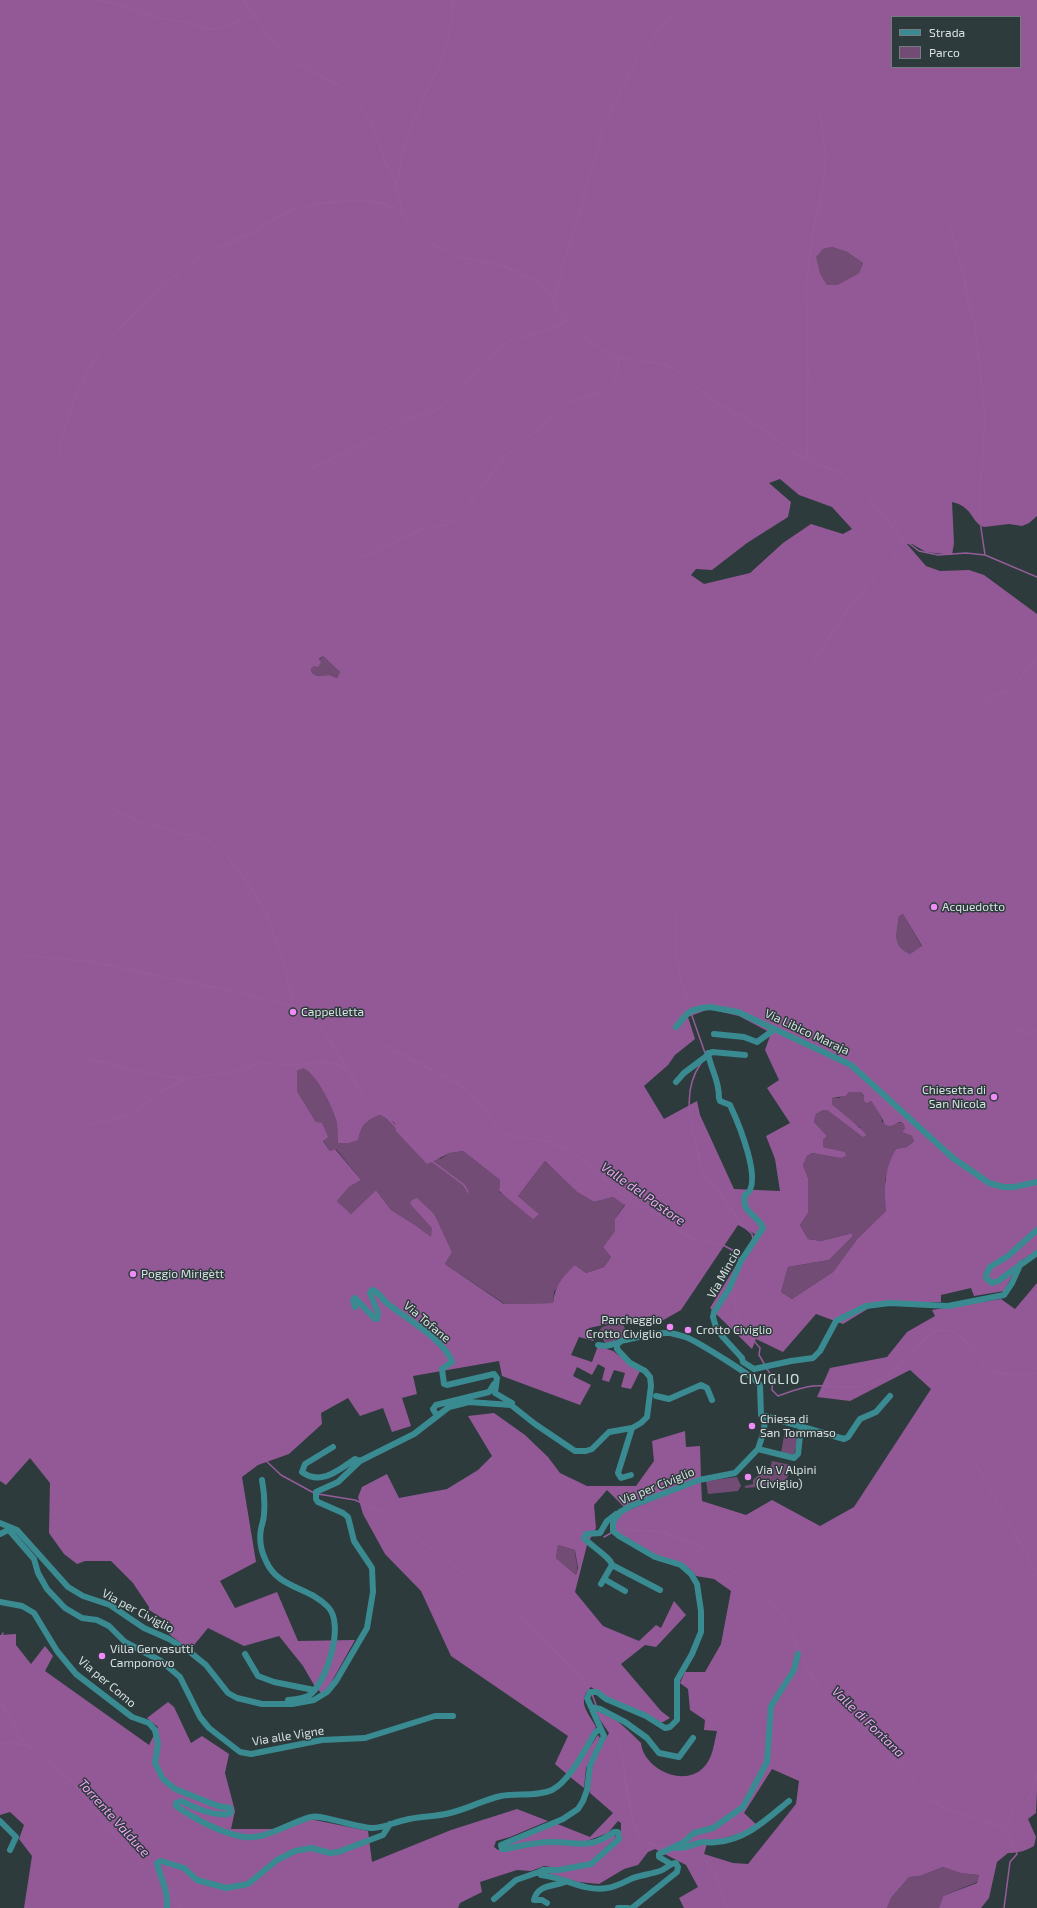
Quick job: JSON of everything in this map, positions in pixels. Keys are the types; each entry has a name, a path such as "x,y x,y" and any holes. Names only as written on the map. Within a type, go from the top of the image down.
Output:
{"street":[{"name":"Via Libico Maraja","path":"676,1027 691,1011 710,1007 738,1012 851,1065 953,1158 989,1183 1007,1187 1037,1182"},
{"path":"714,1034 744,1037 758,1042 775,1029"},
{"path":"676,1082 684,1073 697,1065 712,1052 744,1055"},
{"name":"Via Mincio","path":"708,1054 710,1065 717,1077 718,1098 720,1101 730,1105 736,1117 750,1158 752,1186 749,1193 745,1195 744,1202 749,1214 761,1222 763,1228 741,1261 730,1289 714,1312 714,1321 722,1336 742,1358 743,1362 754,1369"},
{"path":"1037,1230 1008,1256 990,1267 986,1278 992,1282 998,1281 1021,1263 1037,1253"},
{"path":"755,1380 754,1369 813,1358 820,1351 836,1321 866,1306 890,1303 948,1306 1004,1295 1012,1283 1021,1263"},
{"name":"Via Tofane","path":"354,1307 353,1300 355,1298 371,1316 377,1319 378,1313 370,1293 374,1290 386,1303 404,1314 432,1337 452,1361 442,1370 444,1384 447,1385 490,1376"},
{"path":"598,1345 605,1346 658,1334 679,1335 698,1344 755,1380 760,1385 761,1415 844,1439 848,1437 860,1419 876,1412 890,1396"},
{"path":"437,1416 434,1409 436,1405 491,1390 494,1383 490,1376 494,1374 497,1378 495,1393 512,1403 511,1405 535,1424 575,1451 586,1451 592,1449 609,1432 632,1428 645,1420 652,1395 648,1373 630,1363 622,1355 616,1347 619,1343"},
{"path":"652,1395 669,1399 702,1385 707,1388 712,1400"},
{"path":"333,1448 305,1464 302,1472 313,1478 330,1476 355,1459 360,1461 414,1434 449,1407 469,1402 511,1405"},
{"path":"765,1416 764,1431 758,1449 794,1458 798,1454 801,1427"},
{"path":"631,1475 621,1478 618,1473 632,1428"},
{"name":"Via per Civiglio","path":"591,1707 587,1698 590,1692 593,1691 606,1699 646,1716 666,1728 670,1727 677,1720 678,1715 677,1680 692,1654 701,1632 698,1590 694,1578 681,1565 655,1557 615,1533 612,1527 617,1514 631,1506 699,1480 735,1473 758,1449"},
{"name":"Via per Civiglio","path":"10,1528 22,1534 68,1587 83,1596 110,1605 144,1628 169,1639 190,1652 206,1665 228,1693 237,1698 262,1704 292,1704 314,1700 327,1692 336,1680 367,1628 373,1592 372,1568 354,1541 348,1517 343,1513 318,1502 316,1494 338,1482 360,1461"},
{"path":"262,1480 264,1516 260,1530 261,1548 266,1562 274,1575 322,1601 330,1608 334,1625 335,1642 331,1658 310,1695 293,1700 276,1701 273,1704"},
{"path":"617,1514 612,1515 600,1534 586,1534 583,1536 591,1547 610,1560 612,1565 660,1590"},
{"path":"0,1523 10,1528"},
{"path":"0,1534 10,1528"},
{"name":"Via alle Vigne","path":"10,1528 34,1559 38,1573 47,1589 65,1608 82,1618 97,1620 109,1626 125,1642 161,1661 180,1677 200,1717 209,1728 240,1752 251,1754 322,1740 365,1738 435,1716 453,1716"},
{"path":"612,1565 602,1582 625,1591"},
{"name":"Via per Como","path":"0,1602 22,1606 34,1613 57,1651 76,1674 132,1717 149,1723 155,1730 158,1744 155,1763 163,1778 175,1790 218,1806 230,1808 231,1812 229,1814 215,1814 195,1808 182,1800 176,1803 176,1806 191,1816 239,1836 253,1837 284,1828 311,1816 318,1816 341,1823 372,1828 390,1824"},
{"path":"245,1654 258,1676 274,1682 314,1690"},
{"path":"632,1908 677,1872 677,1865 674,1863 671,1864 659,1855 684,1842 694,1833 713,1828 743,1807 767,1762 771,1706 794,1670 798,1654"},
{"path":"591,1707 600,1709 625,1722 647,1738 659,1753 679,1757 693,1738"},
{"path":"494,1900 516,1880 543,1870 559,1870 591,1864 620,1839 619,1834 616,1832 584,1845 552,1842 505,1849 501,1847 502,1843 563,1818 582,1805 587,1790 590,1765 603,1739 603,1733 591,1707"},
{"path":"167,1908 167,1895 164,1879 157,1863 161,1861 184,1868 197,1880 226,1888 248,1884 277,1860 295,1851 311,1848 330,1853 338,1852 383,1835 390,1824 410,1818 450,1813 502,1796 551,1791 566,1777 595,1733 600,1728"},
{"path":"670,1850 688,1848 704,1842 716,1842 743,1835 756,1829 789,1801"},
{"path":"0,1821 16,1837 10,1850"},
{"path":"539,1872 541,1875 551,1876 594,1888 608,1888 633,1878 660,1871 671,1864"},
{"path":"547,1903 542,1900 534,1900 539,1891 551,1884 562,1884 567,1881"},
{"path":"618,1908 628,1908"}],"green space":[{"path":"832,247 847,252 863,263 859,273 837,285 827,285 820,273 815,257 823,249"},
{"path":"323,656 340,672 337,678 329,675 317,676 312,673 311,669"},
{"path":"903,914 922,947 910,954 900,947 897,938 899,916"},
{"path":"303,1067 308,1070 323,1090 331,1107 337,1123 338,1143 359,1132 370,1117 380,1115 395,1123 440,1159 450,1153 463,1151 500,1180 499,1192 539,1214 518,1196 545,1161 577,1192 594,1202 613,1197 625,1204 615,1219 615,1231 603,1247 611,1257 604,1267 586,1273 575,1265 554,1292 553,1303 505,1304 445,1264 452,1252 435,1215 410,1204 433,1228 431,1238 412,1223 391,1210 376,1190 351,1214 337,1201 349,1187 361,1180 336,1149 330,1151 323,1140 316,1122 297,1091 297,1071"},
{"path":"849,1092 861,1092 867,1102 871,1101 882,1118 882,1122 903,1123 905,1128 902,1132 912,1136 914,1141 907,1147 896,1149 885,1179 886,1211 858,1238 833,1272 792,1299 781,1292 788,1267 829,1260 852,1237 853,1233 821,1241 808,1239 800,1225 808,1213 808,1178 803,1165 807,1156 812,1153 840,1158 844,1152 823,1147 823,1140 827,1136 814,1122 816,1114 823,1110 827,1110 860,1135 860,1127 853,1124 832,1104 832,1098 839,1098"},
{"path":"622,1321 628,1337 606,1345 599,1331 602,1327"},
{"path":"785,1430 799,1433 794,1455 781,1453"},
{"path":"772,1461 791,1465 785,1485 745,1488 745,1486 753,1484 753,1480 761,1473 761,1470 766,1471 771,1466"},
{"path":"737,1477 741,1486 738,1491 708,1494 706,1481"},
{"path":"558,1545 575,1550 577,1566 576,1575 556,1558"},
{"path":"943,1867 960,1873 979,1875 977,1882 943,1896 939,1908 887,1908 891,1898 909,1877 920,1876"}],"shaded area":[{"path":"0,0 1037,0 1037,516 1029,523 1022,526 1009,524 984,527 977,522 964,507 952,502 954,543 952,555 926,552 912,544 907,544 926,566 940,571 969,570 984,575 1037,614 1037,1252 1020,1261 1004,1291 974,1296 971,1288 941,1295 941,1302 879,1302 843,1324 816,1314 783,1352 756,1339 752,1349 710,1308 755,1234 738,1225 681,1310 660,1322 622,1321 589,1328 594,1341 579,1337 571,1355 592,1362 598,1346 613,1351 640,1371 631,1389 621,1387 625,1373 614,1370 609,1382 602,1380 605,1368 598,1364 592,1375 577,1367 573,1376 591,1385 580,1405 502,1376 499,1361 413,1376 417,1394 402,1398 411,1426 392,1432 383,1408 360,1416 348,1398 321,1413 322,1424 289,1454 258,1465 242,1477 256,1562 220,1581 235,1608 277,1592 298,1641 355,1640 327,1690 321,1693 314,1685 303,1666 279,1636 244,1646 208,1628 190,1650 169,1634 173,1625 149,1610 149,1607 133,1583 111,1561 85,1561 77,1564 64,1554 49,1533 50,1483 30,1458 6,1485 0,1481","holes":["832,247 847,252 863,263 859,273 837,285 827,285 820,273 816,257 823,249","780,479 799,495 832,507 852,529 843,534 811,524 783,543 750,573 704,584 691,575 696,569 712,570 747,543 788,517 791,502 769,483","323,656 340,672 337,678 329,675 317,676 312,673 311,669 314,666 318,667 321,662 319,659","903,914 922,946 910,954 900,947 898,943 897,933 899,916","709,1009 739,1016 771,1033 765,1050 779,1080 767,1088 790,1123 766,1136 775,1159 780,1191 734,1189 700,1115 697,1101 664,1119 644,1086 668,1065 675,1055 695,1039 688,1017","303,1068 308,1071 323,1091 337,1123 338,1143 348,1143 358,1140 365,1123 380,1115 395,1123 396,1131 427,1164 450,1153 463,1151 500,1180 499,1191 533,1219 539,1214 518,1196 545,1161 577,1192 594,1202 613,1197 625,1205 615,1219 615,1231 603,1247 611,1257 604,1267 586,1273 575,1265 560,1282 553,1303 504,1304 445,1264 452,1252 435,1215 417,1198 412,1200 410,1204 432,1228 431,1237 391,1210 376,1190 351,1214 337,1201 349,1187 361,1180 335,1149 330,1151 323,1141 328,1137 322,1123 316,1122 297,1091 297,1071","849,1092 861,1092 864,1096 864,1101 867,1103 871,1101 885,1125 891,1126 899,1122 903,1123 905,1128 902,1132 912,1136 914,1141 907,1147 896,1149 889,1164 885,1194 886,1211 858,1238 833,1272 792,1299 781,1292 788,1267 829,1260 852,1237 853,1233 821,1241 808,1239 800,1225 808,1213 808,1178 803,1165 807,1156 812,1153 840,1158 846,1156 845,1152 823,1147 823,1140 827,1136 814,1122 816,1114 823,1110 827,1110 860,1135 864,1137 866,1135 832,1104 832,1098 845,1096"]},
{"path":"1037,1283 1037,1791 1036,1813 1028,1819 1036,1837 1034,1846 1015,1853 1008,1853 997,1862 989,1898 981,1908 939,1908 943,1896 977,1883 979,1875 960,1873 943,1867 920,1876 909,1877 891,1898 887,1908 684,1908 679,1898 698,1887 686,1865 655,1849 648,1852 638,1865 624,1869 599,1884 578,1882 548,1873 587,1867 621,1838 621,1823 618,1821 608,1833 584,1842 506,1847 508,1843 555,1823 590,1837 613,1813 590,1793 590,1778 594,1759 609,1733 594,1711 608,1715 625,1728 641,1743 643,1752 649,1760 656,1767 665,1772 685,1776 695,1774 703,1768 711,1756 717,1731 704,1730 705,1720 690,1710 688,1689 680,1683 685,1672 705,1672 721,1644 731,1591 714,1579 696,1576 689,1568 656,1555 616,1533 615,1522 624,1512 701,1481 702,1501 746,1515 772,1500 820,1526 854,1507 931,1389 910,1370 850,1401 817,1397 830,1368 887,1357 907,1332 935,1316 932,1310 1001,1299 1015,1309","holes":["772,1769 799,1781 796,1804 748,1864 733,1863 704,1854 707,1844 759,1827 744,1813"]},
{"path":"494,1413 525,1435 548,1457 560,1473 587,1486 636,1486 654,1461 652,1441 685,1431 686,1447 700,1446 701,1478 624,1507 607,1490 594,1505 596,1528 587,1545 575,1592 603,1626 639,1641 656,1625 661,1628 674,1601 686,1615 656,1647 645,1645 621,1664 661,1711 670,1718 663,1722 659,1722 605,1697 591,1687 584,1697 584,1702 585,1707 596,1727 568,1775 555,1764 568,1736 451,1656 421,1591 385,1554 363,1514 358,1497 362,1487 387,1474 399,1498 447,1489 478,1470 492,1456 468,1416","holes":["558,1545 575,1550 578,1568 576,1575 556,1558"]},
{"path":"16,1634 16,1645 31,1664 45,1646 53,1656 45,1671 149,1745 158,1727 147,1718 168,1702 174,1707 191,1743 202,1736 229,1754 225,1773 235,1811 231,1829 278,1829 310,1819 368,1831 372,1862 451,1830 517,1809 548,1821 510,1837 496,1841 494,1847 498,1850 551,1843 582,1846 615,1835 616,1838 589,1863 558,1868 544,1866 531,1871 517,1870 480,1882 482,1892 460,1903 458,1908 24,1908 32,1856 19,1839 24,1825 10,1812 0,1815 0,1635"},
{"path":"598,1735 600,1738 586,1768 584,1788 570,1777"}],"waterway":[{"path":"97,0 129,7 163,19 196,24 207,29 219,29 245,18 254,17"},
{"path":"243,0 279,49 299,64 340,86 360,106 371,123 380,144 385,161 394,179 402,210 409,224 431,244 464,258 504,266 537,282 549,293 560,314 580,335 614,357 664,364 675,369 715,402 765,430 794,453 841,474 860,488 903,539 919,551 938,555 966,553 985,555 1037,577"},
{"path":"396,186 400,164 410,132 445,50 449,33 452,0"},
{"path":"453,6 458,0"},
{"path":"553,299 604,126 637,58 671,16"},
{"path":"807,459 808,369 806,283 814,226 822,193 826,155 820,114"},
{"path":"58,460 63,433 70,409 90,368 118,330 135,312 191,263 209,252 254,232 276,218 295,209 333,202 358,201 381,203 401,210"},
{"path":"950,227 964,275 967,297 975,323 985,421 980,494 981,528 985,555"},
{"path":"307,471 379,436 396,424 437,410 457,394 484,362 509,341 559,326 565,321"},
{"path":"362,557 422,529 446,525 451,522 471,501 504,457 568,404 602,392 611,385 618,374 619,359"},
{"path":"814,660 846,612 877,574 894,559 903,539"},
{"path":"982,702 1008,690 1016,683 1037,657"},
{"path":"106,806 137,821 207,840 225,853 247,882 265,911 285,967 294,1007"},
{"path":"676,912 676,950 682,987 691,1010"},
{"path":"19,955 94,962 245,994 294,1007 312,1018 322,1028 366,1099 382,1112 417,1150 464,1185 468,1192"},
{"path":"691,1013 705,1053"},
{"path":"1010,1028 1031,1033 1037,1031"},
{"name":"Valle del Pastore","path":"380,1043 459,1084 483,1107 493,1123 501,1132 515,1136 548,1141 571,1151 590,1165 614,1188 635,1203 656,1213 674,1229 695,1239 723,1245 734,1251 739,1259"},
{"path":"87,1058 132,1070 184,1079"},
{"path":"87,1125 131,1115 160,1092 185,1079 242,1070 262,1063 290,1065 325,1062 336,1064 346,1070"},
{"path":"701,1063 694,1076 690,1090 689,1103 690,1117 702,1172 715,1186 743,1226 752,1234 753,1239"},
{"path":"734,1285 735,1304 740,1320 748,1334 760,1348 759,1355 765,1365"},
{"path":"767,1369 773,1378 772,1390 778,1396 813,1386 855,1387 872,1384 886,1377 898,1367 929,1335 933,1332 942,1330 951,1331 958,1335 970,1346 985,1366 992,1370 1008,1375 1037,1373"},
{"path":"263,1458 281,1475 314,1493"},
{"path":"974,1461 1037,1573"},
{"path":"318,1494 355,1500 380,1511 504,1603 534,1629 582,1679 589,1690"},
{"name":"Valle di Fontana","path":"570,1523 583,1534"},
{"name":"Valle di Fontana","path":"616,1531 620,1529 662,1532 699,1546 746,1581 783,1615 810,1673 819,1687 837,1707 865,1731 881,1749 900,1765 930,1799 948,1810 990,1822 1005,1829 1009,1834 1017,1854 1010,1862 1004,1908"},
{"name":"Valle di Fontana","path":"604,1537 611,1533"},
{"path":"0,1640 3,1633"},
{"path":"592,1694 596,1705"},
{"name":"Torrente Valduce","path":"0,1701 13,1723 18,1737 71,1781 124,1846 160,1881"},
{"path":"598,1711 613,1732 621,1747 633,1822 638,1834 647,1842 663,1849"},
{"path":"0,1743 26,1745"},
{"path":"1005,1829 1014,1808 1029,1798 1037,1773"},
{"path":"671,1851 695,1853 703,1858 719,1881 727,1908"},
{"name":"Torrente Valduce","path":"168,1889 181,1908"}],"place":[{"name":"Acquedotto","path":"934,907"},
{"name":"Cappelletta","path":"293,1012"},
{"name":"Chiesetta di San Nicola","path":"994,1097"},
{"name":"Poggio Mirigètt","path":"133,1274"},
{"name":"Parcheggio Crotto Civiglio","path":"670,1327"},
{"name":"Crotto Civiglio","path":"688,1330"},
{"name":"Chiesa di San Tommaso","path":"752,1426"},
{"name":"Via V Alpini (Civiglio)","path":"748,1477"},
{"name":"Villa Gervasutti Camponovo","path":"102,1656"}],"district":[{"name":"CIVIGLIO","path":"770,1379"}]}
